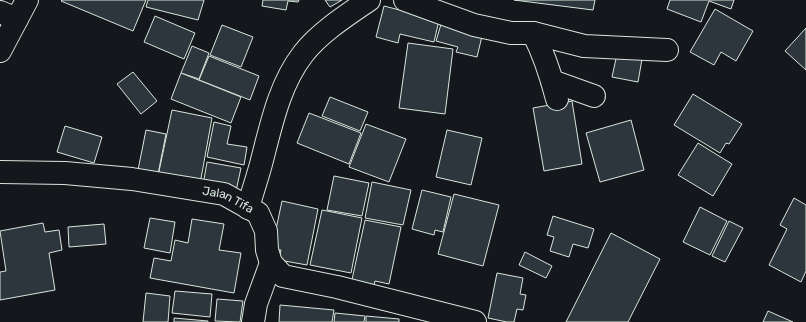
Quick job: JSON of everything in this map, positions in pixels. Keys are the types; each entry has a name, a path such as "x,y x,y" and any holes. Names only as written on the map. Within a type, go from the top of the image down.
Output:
{"street":[{"path":"0,51 8,15 27,0"},
{"path":"248,208 270,126 289,74 304,53 322,35 369,0"},
{"path":"405,0 474,25 511,33 532,33 584,46 667,50"},
{"path":"532,33 540,48 555,90 594,96"},
{"name":"Jalan Tifa","path":"0,172 65,173 132,179 224,194 258,213 262,218 266,231 267,250 271,263"},
{"path":"254,322 256,304 271,263 283,276 337,287 476,322"}],"building":[{"path":"146,0 133,31 61,1"},
{"path":"148,0 204,0 198,20 146,7"},
{"path":"263,0 299,0 298,2 288,1 286,10 262,6"},
{"path":"325,0 342,0 330,7"},
{"path":"514,0 595,0 593,10"},
{"path":"670,0 734,0 731,9 709,1 701,22 667,9"},
{"path":"384,6 439,20 434,42 400,34 398,43 376,37"},
{"path":"715,9 753,31 736,61 721,52 714,65 690,52"},
{"path":"155,16 195,33 184,59 144,42"},
{"path":"442,21 483,32 477,57 456,52 458,47 436,41"},
{"path":"222,25 253,37 241,67 210,55"},
{"path":"806,28 806,70 785,51"},
{"path":"408,43 453,49 445,114 399,108"},
{"path":"192,46 209,53 199,79 181,73"},
{"path":"617,54 642,59 638,82 612,77"},
{"path":"209,56 259,76 250,100 199,80"},
{"path":"133,72 157,101 141,114 117,84"},
{"path":"181,73 241,97 231,123 171,99"},
{"path":"693,94 742,124 729,144 726,143 720,153 674,125"},
{"path":"330,97 368,112 360,131 322,116"},
{"path":"572,101 582,164 544,171 533,108"},
{"path":"172,110 212,118 200,184 158,176"},
{"path":"309,113 361,133 349,164 297,143"},
{"path":"631,120 644,170 600,182 586,133"},
{"path":"214,122 231,126 227,144 247,147 244,165 207,157"},
{"path":"366,124 406,139 389,182 349,167"},
{"path":"65,126 102,137 94,163 57,152"},
{"path":"146,130 166,134 158,174 138,170"},
{"path":"447,130 482,138 471,185 436,177"},
{"path":"698,143 732,164 713,196 678,175"},
{"path":"207,162 241,168 236,191 203,185"},
{"path":"334,176 369,183 362,216 327,210"},
{"path":"372,182 411,190 403,225 365,218"},
{"path":"422,190 451,197 443,232 435,230 434,235 412,229"},
{"path":"454,194 499,205 483,266 438,254"},
{"path":"794,198 806,205 806,271 801,282 769,265 787,229 780,225"},
{"path":"282,201 318,209 307,265 279,260 281,250 272,248"},
{"path":"700,207 727,221 710,255 683,242"},
{"path":"322,210 362,218 351,273 310,265"},
{"path":"553,216 594,229 588,248 573,244 569,257 550,251 554,237 547,235"},
{"path":"150,218 175,222 170,253 144,248"},
{"path":"192,219 224,224 219,250 241,253 234,293 150,278 154,258 171,261 175,240 188,243"},
{"path":"365,220 401,227 389,284 375,281 373,289 351,284"},
{"path":"729,221 743,228 725,262 712,256"},
{"path":"43,223 45,232 59,230 62,250 49,253 55,290 0,300 0,272 6,271 0,231"},
{"path":"104,224 106,244 69,247 68,227"},
{"path":"611,233 660,259 628,322 566,322"},
{"path":"525,252 552,266 546,278 519,265"},
{"path":"497,273 523,278 520,294 526,295 523,310 517,309 514,322 488,318"},
{"path":"175,291 212,294 210,317 172,313"},
{"path":"146,293 170,296 168,322 143,322"},
{"path":"217,299 243,301 240,322 215,321"},
{"path":"280,305 334,310 332,322 279,322"},
{"path":"768,311 793,322 763,322"},
{"path":"335,313 365,316 364,322 334,322"},
{"path":"366,316 399,319 399,322 366,322"},
{"path":"174,318 208,321 208,322 174,322"}]}
